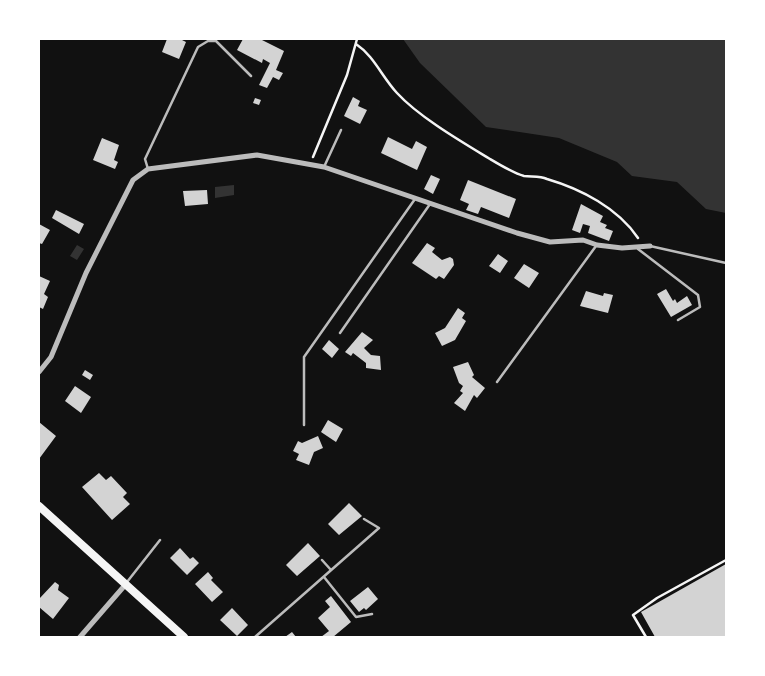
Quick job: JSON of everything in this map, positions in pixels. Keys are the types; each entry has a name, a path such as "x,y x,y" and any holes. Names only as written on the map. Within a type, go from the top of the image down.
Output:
{"main road":[{"path":"39,506 184,637"}],"street":[{"path":"39,372 51,357 86,273 133,180 148,169 256,155 324,167 517,233 550,242 583,240 597,245 622,248 650,246"},
{"path":"80,637 126,584"}],"lane":[{"path":"148,169 146,159 198,47 208,41 216,41 251,76"},
{"path":"324,167 341,130"},
{"path":"304,425 304,357 416,198"},
{"path":"340,332 431,203"},
{"path":"497,382 597,245"},
{"path":"635,246 698,295 700,307 678,320"},
{"path":"650,246 726,263"},
{"path":"255,637 379,528 364,519"},
{"path":"126,584 160,540"},
{"path":"322,560 331,570"},
{"path":"324,577 356,617 372,614"}],"path":[{"path":"310,164 347,75 357,39"},
{"path":"356,44 366,51 397,93 419,112 492,161 522,176 545,178 593,199 613,211 631,228 643,246"},
{"path":"646,637 633,615 657,598 726,560"}],"shaded area":[{"path":"403,39 726,39 726,213 706,209 677,182 632,176 617,162 559,138 486,127 420,63"},
{"path":"234,185 234,195 215,198 215,187"},
{"path":"77,245 84,249 77,260 70,256"}],"building":[{"path":"167,39 180,39 186,42 179,59 162,52"},
{"path":"243,39 260,39 284,51 276,70 283,73 279,80 273,77 267,88 259,85 270,63 263,59 262,63 237,50"},
{"path":"353,97 360,101 358,106 367,110 360,124 344,116"},
{"path":"255,98 261,100 259,105 253,103"},
{"path":"388,137 412,149 416,141 427,147 417,170 381,153"},
{"path":"102,138 119,145 114,160 118,162 115,169 93,160"},
{"path":"431,175 440,179 433,194 424,189"},
{"path":"468,180 516,199 509,218 481,207 478,214 466,210 469,204 460,200"},
{"path":"207,190 208,204 185,206 183,191"},
{"path":"581,204 603,216 600,222 607,225 605,228 613,231 609,241 588,233 590,226 583,224 580,233 572,230"},
{"path":"56,210 84,224 79,234 52,218"},
{"path":"39,224 50,230 42,244 39,243"},
{"path":"427,243 435,248 432,252 442,260 450,257 453,259 454,265 444,279 439,276 436,279 412,263"},
{"path":"498,254 508,261 500,273 489,266"},
{"path":"524,264 539,273 529,288 514,278"},
{"path":"39,276 50,281 44,294 48,297 43,309 39,307"},
{"path":"666,289 673,301 675,299 677,303 687,296 692,305 671,317 657,294"},
{"path":"586,291 603,296 604,293 613,295 608,313 580,306"},
{"path":"458,308 465,313 462,318 466,321 455,340 442,346 435,333 445,328"},
{"path":"362,332 373,340 364,348 371,355 380,356 381,370 366,368 366,363 353,353 351,356 345,352"},
{"path":"329,340 339,349 332,358 322,349"},
{"path":"468,362 474,375 472,377 485,388 477,398 474,395 465,411 454,403 463,393 460,391 463,386 459,383 453,367"},
{"path":"85,370 93,375 90,380 82,375"},
{"path":"75,386 91,397 81,413 65,401"},
{"path":"328,420 343,429 336,442 321,432"},
{"path":"39,422 56,436 39,459"},
{"path":"318,436 323,448 314,452 309,465 296,460 299,454 293,451 298,441 302,443"},
{"path":"99,473 106,480 111,476 127,493 123,497 130,504 112,520 82,487"},
{"path":"349,503 362,516 339,535 328,524"},
{"path":"308,543 320,556 297,576 286,565"},
{"path":"180,548 190,559 193,557 199,563 187,575 170,558"},
{"path":"726,564 726,637 655,637 641,612"},
{"path":"208,572 213,578 211,580 223,592 212,602 195,584"},
{"path":"55,582 59,585 58,590 69,598 53,619 39,607 39,599"},
{"path":"368,587 378,599 366,610 364,608 359,612 350,601"},
{"path":"331,596 351,622 333,637 321,637 329,631 318,618 330,607 325,601"},
{"path":"232,608 248,625 237,636 220,620"},
{"path":"292,632 296,637 285,637"}]}
